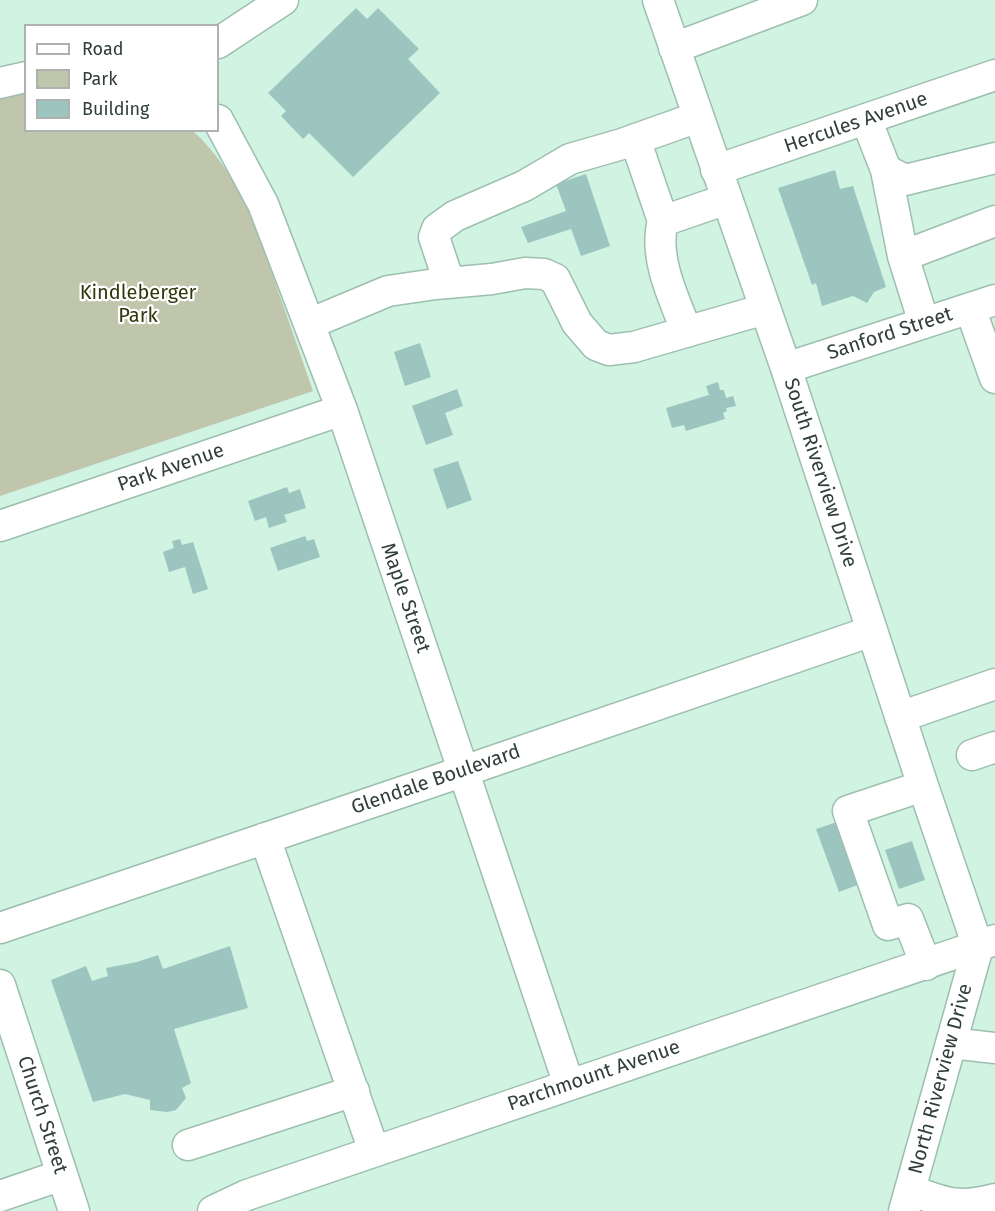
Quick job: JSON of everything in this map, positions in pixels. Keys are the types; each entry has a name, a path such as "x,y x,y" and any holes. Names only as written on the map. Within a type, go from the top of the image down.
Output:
{"street":[{"path":"219,42 283,0"},
{"name":"South Riverview Drive","path":"658,0 786,368 923,786 986,944"},
{"path":"674,48 751,9 802,0"},
{"name":"Hercules Avenue","path":"716,170 995,75"},
{"path":"0,83 24,77"},
{"path":"449,282 434,237 436,229 455,216 524,186 570,159 698,117"},
{"path":"866,119 886,170 903,256 924,323"},
{"name":"Maple Street","path":"219,122 263,204 342,410 569,1085"},
{"path":"635,139 663,221 659,233 665,272 687,332"},
{"path":"886,170 905,180 995,158"},
{"path":"663,221 727,199"},
{"path":"903,256 995,221"},
{"path":"309,324 388,291 525,273 544,274 555,279 577,322 596,345 609,350 634,347 765,309"},
{"path":"982,304 995,378"},
{"name":"Sanford Street","path":"786,368 982,304"},
{"name":"Park Avenue","path":"0,526 342,410"},
{"name":"Glendale Boulevard","path":"0,928 872,631"},
{"path":"900,717 995,684"},
{"path":"923,786 848,811 888,926 908,919 926,965"},
{"path":"265,838 374,1151"},
{"name":"Parchmount Avenue","path":"213,1211 246,1195 986,944"},
{"name":"North Riverview Drive","path":"907,1201 951,1043 986,944"},
{"name":"Church Street","path":"0,985 74,1211"},
{"path":"951,1043 995,1048"},
{"path":"188,1145 354,1091"},
{"path":"0,1196 62,1175"},
{"path":"907,1201 964,1206 995,1199"}],"green space":[{"name":"Kindleberger Park","path":"24,92 24,132 194,132 223,166 246,205 313,391 0,496 0,99"}],"building":[{"path":"356,8 367,19 378,8 419,49 408,59 440,93 353,177 309,133 303,139 281,116 286,111 268,93"},
{"path":"835,170 840,189 853,186 886,287 874,292 867,303 853,296 822,306 816,283 812,285 778,188"},
{"path":"586,174 610,246 581,256 571,229 528,243 521,227 566,211 556,184"},
{"path":"420,343 431,377 405,386 394,352"},
{"path":"718,382 726,398 733,396 736,406 726,408 727,411 723,413 725,419 686,431 684,425 672,428 666,408 709,395 706,386"},
{"path":"457,389 463,406 445,413 453,435 426,445 412,406"},
{"path":"458,461 472,500 447,509 433,469"},
{"path":"287,487 289,493 300,489 306,508 284,515 287,522 269,528 266,517 255,521 248,501"},
{"path":"305,536 307,541 314,539 320,557 278,571 270,548"},
{"path":"180,539 182,545 193,542 208,589 193,594 185,567 169,572 163,552 174,548 172,541"},
{"path":"849,818 871,880 839,892 816,829"},
{"path":"912,841 925,880 899,889 885,850"},
{"path":"230,946 248,1008 174,1029 191,1083 182,1088 186,1098 176,1110 167,1112 150,1110 150,1100 125,1094 93,1102 51,980 86,966 92,981 108,976 106,968 158,955 163,969"}]}
